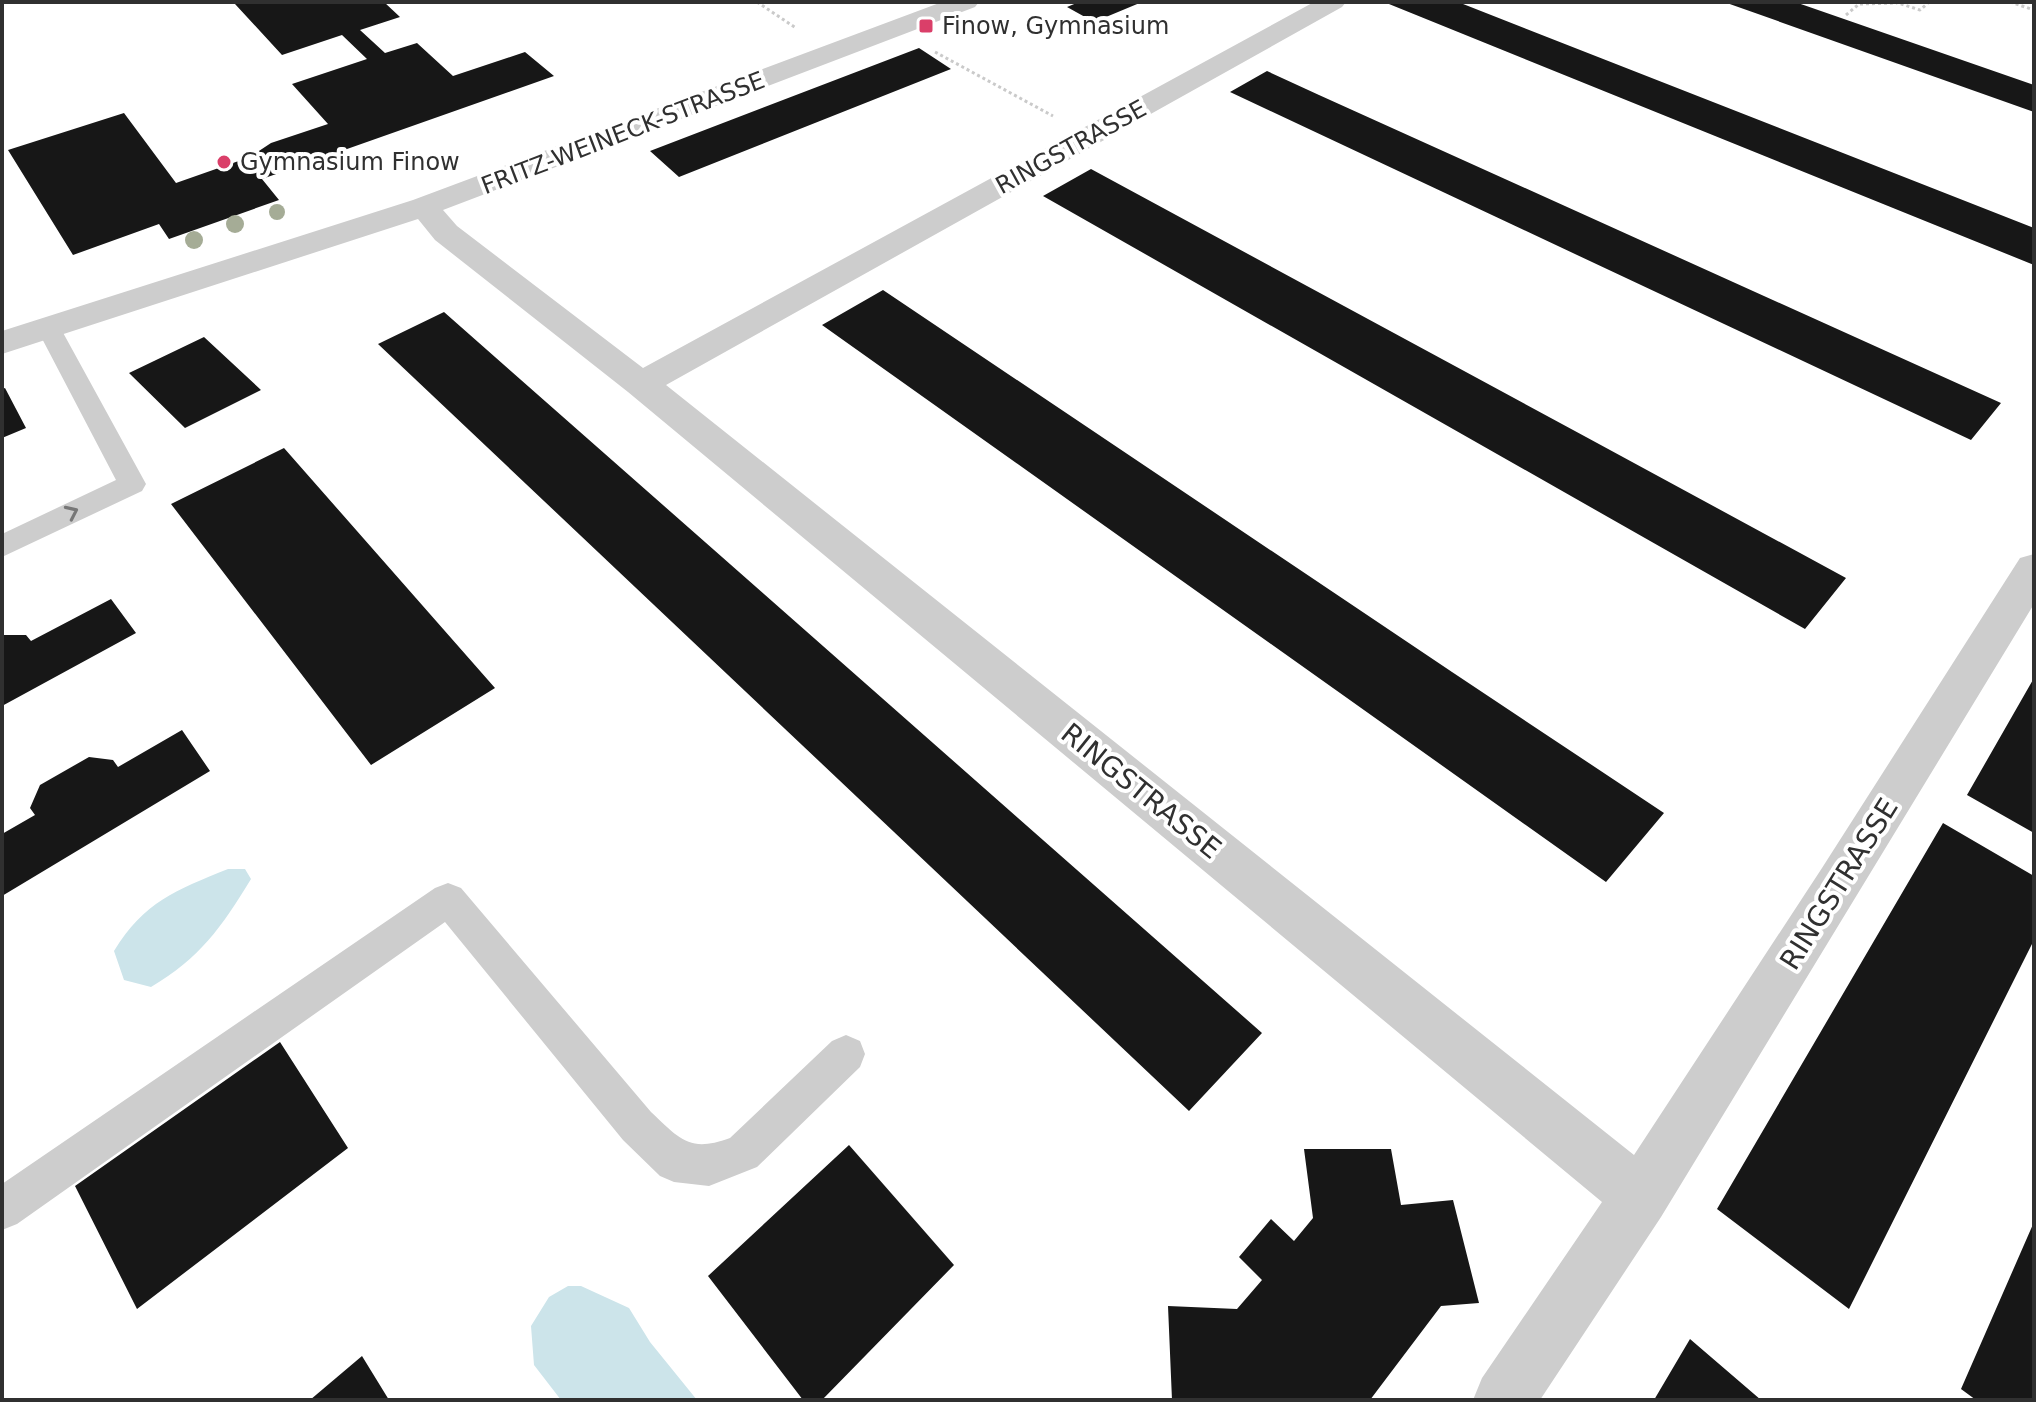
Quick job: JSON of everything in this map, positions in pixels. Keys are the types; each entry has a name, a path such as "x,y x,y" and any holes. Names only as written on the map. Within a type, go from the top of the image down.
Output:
{"street":[{"name":"FRITZ-WEINECK-STRASSE","path":"2,343 424,207 966,2"},
{"name":"RINGSTRASSE","path":"641,384 1333,2"},
{"name":"RINGSTRASSE","path":"424,207 446,233 641,384 1641,1197"},
{"name":"RINGSTRASSE","path":"1504,1400 1641,1197 1796,955 2034,569"}],"lane":[{"path":"2,546 132,484 49,329"},
{"path":"2,1209 448,899 637,1126 674,1162 709,1166 743,1153 846,1054"}],"path":[{"path":"1846,15 1859,4 1896,2 1920,10 1929,2"},
{"path":"2010,2 2034,10"},
{"path":"932,50 1064,121"}],"water":[{"path":"228,869 245,869 251,879 230,912 196,953 151,987 124,980 114,951 137,920 177,891"},
{"path":"568,1286 581,1286 629,1308 650,1342 697,1400 561,1400 534,1365 531,1326 549,1297"}],"building":[{"path":"384,2 400,17 360,30 385,53 417,43 453,76 525,52 554,76 262,179 279,200 169,239 159,224 73,255 8,150 124,113 176,183 250,157 271,143 328,124 292,84 367,59 342,35 282,55 235,4"},
{"path":"1079,2 1142,2 1094,22 1067,7"},
{"path":"1384,2 1458,2 2034,228 2034,265"},
{"path":"1724,2 1795,2 2034,85 2034,112"},
{"path":"919,48 951,69 679,177 650,151"},
{"path":"1267,71 2001,403 1971,440 1230,92"},
{"path":"1091,169 1846,578 1805,629 1043,196"},
{"path":"883,290 1664,813 1606,882 822,325"},
{"path":"444,312 1262,1033 1189,1111 378,344"},
{"path":"204,337 261,390 185,428 129,373"},
{"path":"5,388 26,428 2,438 2,389"},
{"path":"284,448 495,688 371,765 171,504"},
{"path":"111,599 136,633 2,706 2,635 26,635 31,641"},
{"path":"2034,678 2034,833 1967,795"},
{"path":"182,730 210,771 2,896 2,834 35,815 30,808 40,785 89,757 113,760 118,767"},
{"path":"1943,823 2034,876 2034,940 1849,1309 1717,1209"},
{"path":"280,1042 348,1148 137,1309 75,1186"},
{"path":"849,1145 954,1265 822,1400 803,1400 708,1276"},
{"path":"1304,1149 1391,1149 1401,1205 1453,1200 1479,1303 1441,1306 1370,1400 1172,1400 1168,1306 1237,1309 1262,1280 1239,1257 1271,1219 1294,1241 1313,1218"},
{"path":"2034,1222 2034,1400 1976,1400 1961,1389"},
{"path":"1690,1339 1761,1400 1654,1400"},
{"path":"362,1356 389,1400 310,1400"}],"place":[{"name":"Finow, Gymnasium","path":"926,26"},
{"name":"Gymnasium Finow","path":"224,162"}]}
